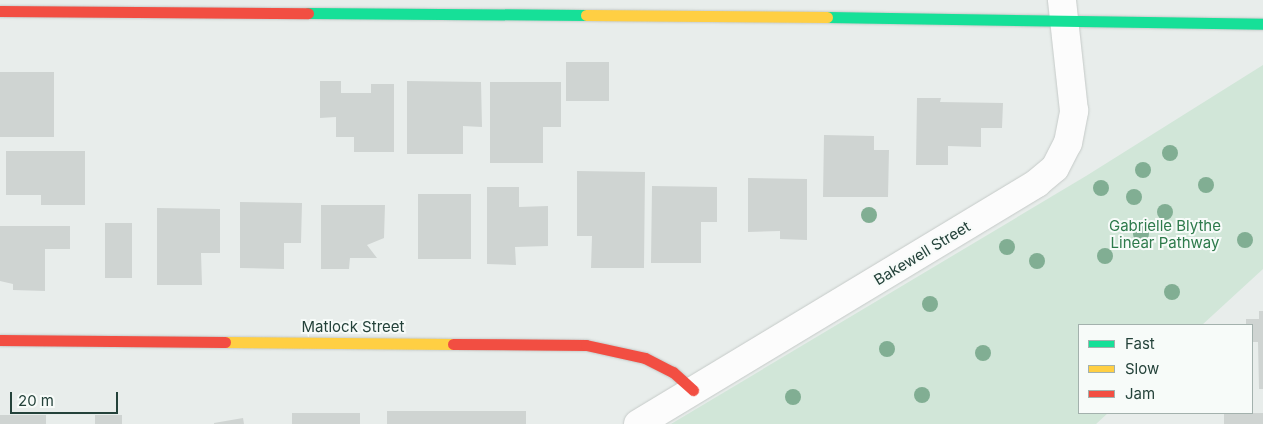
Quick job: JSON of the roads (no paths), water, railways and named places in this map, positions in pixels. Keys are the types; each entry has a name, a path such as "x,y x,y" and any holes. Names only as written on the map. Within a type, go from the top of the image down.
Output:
{"street":[{"path":"0,11 1063,9 1263,24"},
{"name":"Bakewell Street","path":"638,424 1037,183 1056,168 1068,143 1074,111 1063,9"},
{"name":"Matlock Street","path":"0,340 586,345 645,358 673,372 694,390"}],"park label":[{"name":"Gabrielle Blythe Linear Pathway","path":"1165,234"}]}
